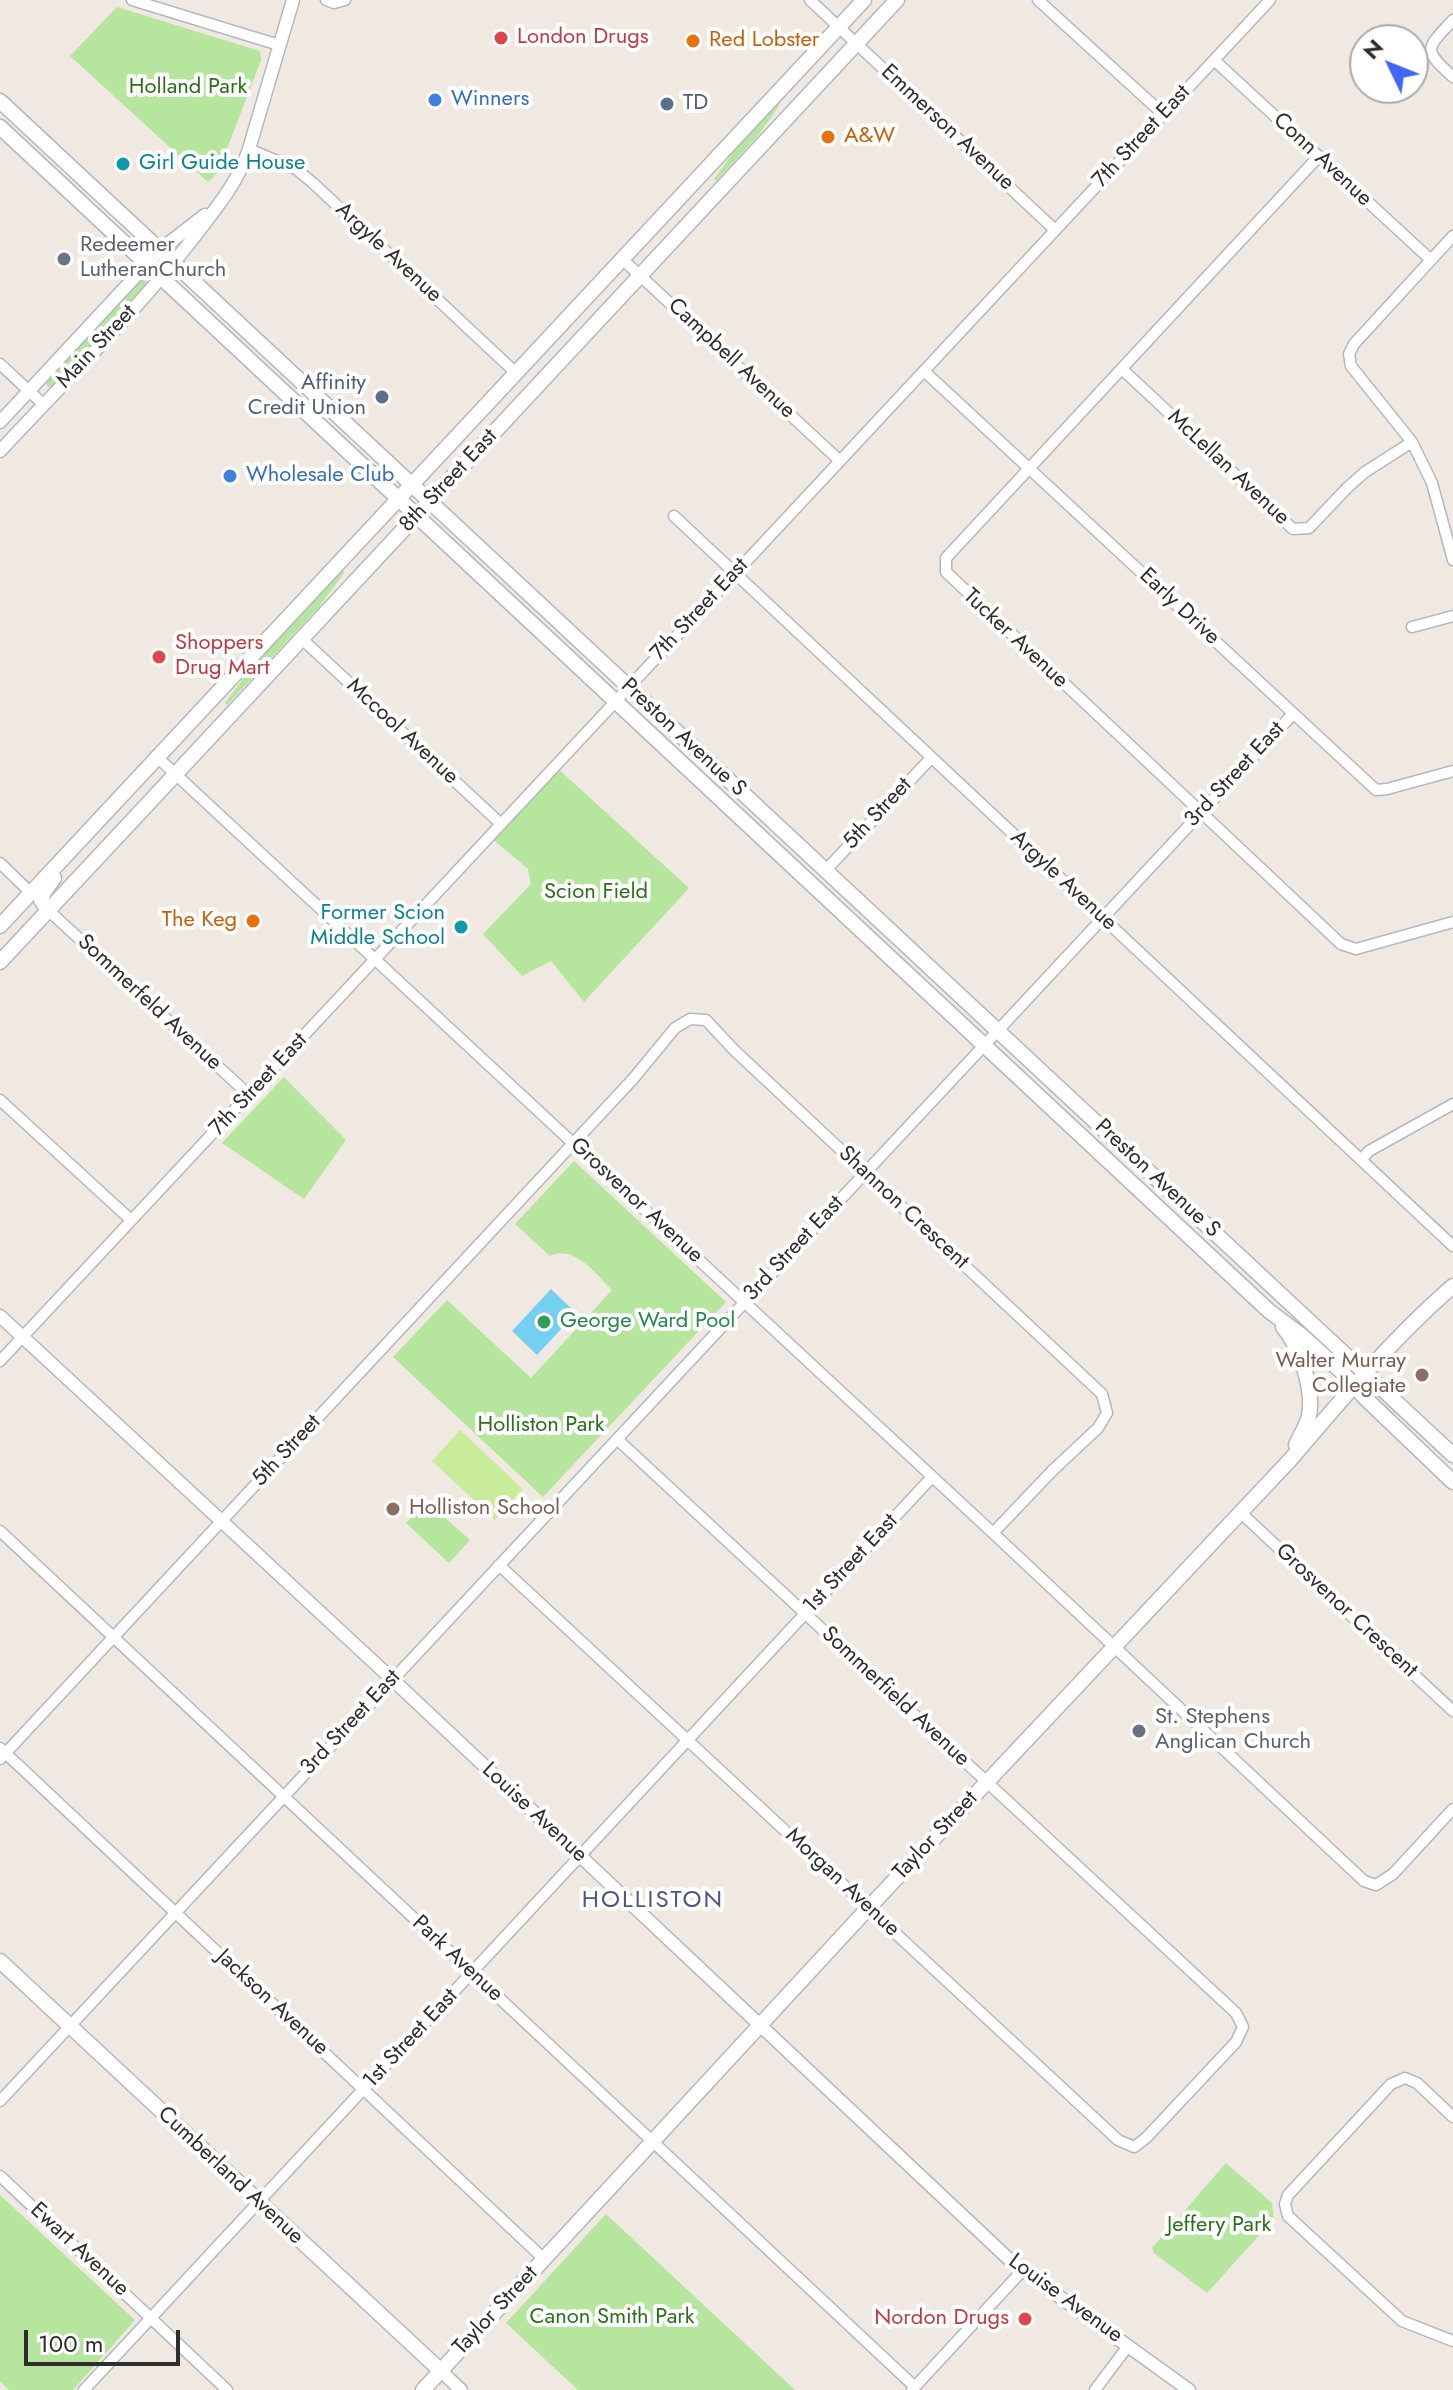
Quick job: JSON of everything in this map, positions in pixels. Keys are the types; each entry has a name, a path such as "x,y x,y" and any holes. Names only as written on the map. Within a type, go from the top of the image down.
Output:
{"main road":[{"name":"8th Street East","path":"0,926 864,0"},
{"name":"8th Street East","path":"0,962 897,0"},
{"name":"Preston Avenue S","path":"0,101 1453,1455"},
{"name":"Preston Avenue S","path":"0,127 1269,1311 1301,1335 1453,1482"},
{"path":"48,910 41,900 44,892 84,835"},
{"name":"Taylor Street","path":"423,2390 986,1782 1290,1460 1417,1319 1453,1286"},
{"path":"1269,1311 1290,1336 1308,1377 1309,1416 1290,1460"},
{"name":"Cumberland Avenue","path":"0,1961 441,2371"}],"street":[{"path":"132,0 279,45"},
{"name":"Main Street","path":"0,451 162,278 220,203 244,163 293,0"},
{"path":"326,0 334,3 345,0"},
{"name":"Emmerson Avenue","path":"810,0 1055,230"},
{"path":"1038,0 1163,114"},
{"name":"7th Street East","path":"0,1361 1267,1"},
{"path":"1453,20 1432,43 1430,52 1434,60 1453,77"},
{"name":"Conn Avenue","path":"1214,60 1431,260"},
{"name":"Argyle Avenue","path":"249,149 296,169 313,183 516,373"},
{"name":"Tucker Avenue","path":"1319,156 946,558 946,572 1341,944 1356,949 1453,922"},
{"name":"Main Street","path":"0,422 160,250 220,203"},
{"path":"1453,236 1354,344 1349,354 1351,366 1412,442 1432,483 1453,560"},
{"name":"Campbell Avenue","path":"622,259 839,460"},
{"path":"0,364 43,404"},
{"name":"McLellan Avenue","path":"1122,369 1293,529 1309,528 1365,472 1412,442"},
{"name":"Early Drive","path":"924,371 1376,790 1453,771"},
{"name":"Argyle Avenue","path":"674,516 1453,1246"},
{"path":"1412,627 1453,616"},
{"name":"Mccool Avenue","path":"303,640 501,824"},
{"name":"3rd Street East","path":"0,2101 1293,714"},
{"name":"Grosvenor Avenue","path":"157,757 1114,1647"},
{"name":"5th Street","path":"826,870 931,758"},
{"path":"0,863 31,893"},
{"name":"Sommerfeld Avenue","path":"48,910 249,1095"},
{"name":"Shannon Crescent","path":"573,1143 633,1079 675,1028 690,1019 706,1020 734,1050 1102,1394 1107,1413 1098,1428 993,1533"},
{"path":"0,1100 131,1220"},
{"path":"1362,1159 1369,1151 1453,1104"},
{"name":"5th Street","path":"2,1754 114,1638 573,1143"},
{"name":"Louise Avenue","path":"0,1316 392,1679 1022,2271 1189,2390"},
{"name":"Sommerfield Avenue","path":"617,1439 1236,2013 1243,2027 1236,2042 1186,2096"},
{"name":"1st Street East","path":"84,2390 932,1477"},
{"name":"Grosvenor Crescent","path":"1240,1512 1453,1711"},
{"name":"Park Avenue","path":"0,1531 914,2389"},
{"name":"Morgan Avenue","path":"499,1565 1118,2140 1134,2147 1186,2096"},
{"path":"1114,1647 1364,1881 1376,1885 1393,1874 1453,1809"},
{"name":"Jackson Avenue","path":"2,1754 544,2259"},
{"path":"1453,2117 1417,2083 1405,2078 1391,2084 1288,2195 1285,2204 1288,2216 1402,2321 1453,2341"},
{"name":"Ewart Avenue","path":"0,2176 227,2390"},
{"path":"914,2389 1022,2271"},
{"path":"1095,2390 1128,2346"},
{"name":"Cumberland Avenue","path":"441,2371 461,2390"}],"green space":[{"name":"Holland Park","path":"117,7 260,51 261,60 222,162 208,182 70,56"},
{"path":"778,104 757,137 716,181 714,179 737,147"},
{"path":"142,279 147,286 54,386 48,387 46,382"},
{"path":"342,570 344,573 319,607 227,705 225,703 254,664"},
{"name":"Scion Field","path":"555,766 689,888 584,1002 551,961 522,976 483,934 531,884 528,869 490,837"},
{"path":"284,1077 346,1140 304,1199 222,1143"},
{"name":"Holliston Park","path":"574,1161 726,1302 543,1497 393,1357 447,1300 531,1378 612,1290 584,1262 568,1254 550,1256 515,1224"},
{"path":"460,1430 523,1489 495,1520 432,1461"},
{"path":"433,1507 470,1540 449,1563 406,1523 417,1511"},
{"name":"Jeffery Park","path":"1226,2163 1272,2203 1274,2219 1207,2293 1154,2253 1152,2248"},
{"path":"0,2195 135,2320 73,2390 9,2390 0,2381"},
{"name":"Canon Smith Park","path":"606,2214 795,2390 578,2390 506,2323"}],"water":[{"name":"George Ward Pool","path":"551,1289 576,1313 537,1355 512,1331"}],"place":[{"name":"London Drugs","path":"501,38"},
{"name":"Red Lobster","path":"693,41"},
{"name":"Winners","path":"435,100"},
{"name":"TD","path":"667,104"},
{"name":"A&W","path":"828,137"},
{"name":"Girl Guide House","path":"123,164"},
{"name":"Redeemer LutheranChurch","path":"64,259"},
{"name":"Affinity Credit Union","path":"382,397"},
{"name":"Wholesale Club","path":"230,476"},
{"name":"Shoppers Drug Mart","path":"159,657"},
{"name":"The Keg","path":"253,921"},
{"name":"Former Scion Middle School","path":"461,927"},
{"name":"George Ward Pool","path":"544,1322"},
{"name":"Walter Murray Collegiate","path":"1422,1375"},
{"name":"Holliston School","path":"393,1509"},
{"name":"St. Stephens Anglican Church","path":"1139,1731"},
{"name":"Nordon Drugs","path":"1025,2319"}],"district":[{"name":"HOLLISTON","path":"653,1901"}]}
